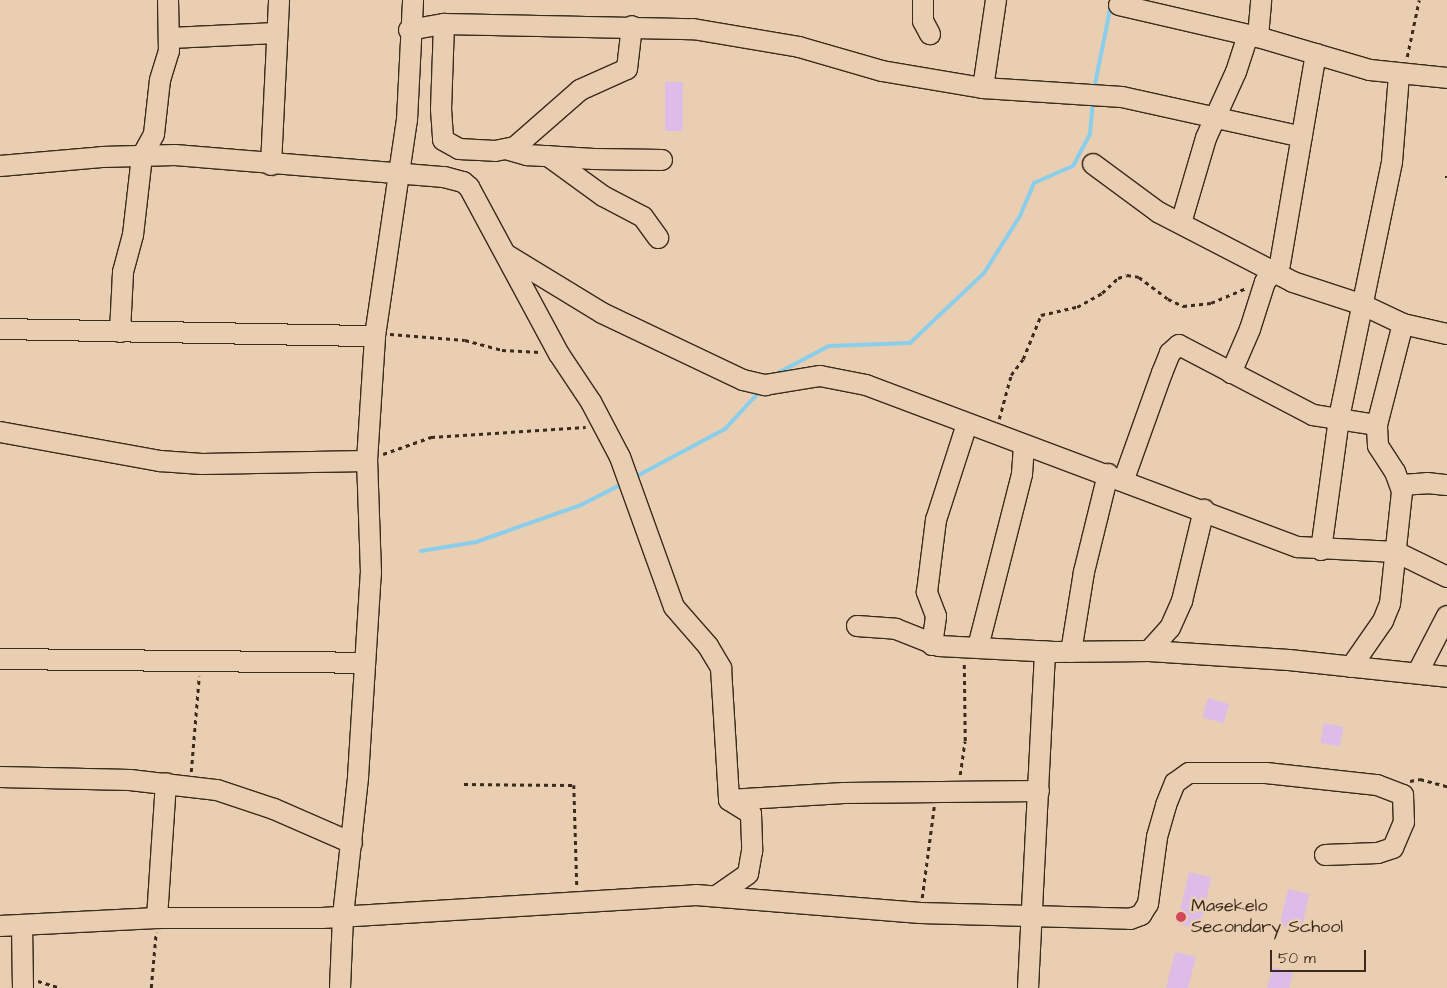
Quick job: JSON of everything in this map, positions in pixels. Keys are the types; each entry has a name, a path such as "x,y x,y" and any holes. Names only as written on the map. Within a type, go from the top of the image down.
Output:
{"street":[{"path":"120,332 123,272 135,223 142,156 154,134 158,90 170,38 168,0"},
{"path":"271,165 280,0"},
{"path":"340,988 343,916 352,843 371,573 367,461 375,336 409,90 409,30 413,0"},
{"path":"923,0 923,21 930,34"},
{"path":"983,88 996,0"},
{"path":"1181,224 1199,158 1252,37 1261,0"},
{"path":"1119,5 1399,75 1447,78"},
{"path":"409,30 444,24 632,26 726,34 834,55 882,71 983,88 1122,97 1302,137"},
{"path":"444,24 441,109 443,140 451,146 472,151 509,150 548,156 662,160"},
{"path":"509,150 580,90 627,69 632,26"},
{"path":"170,38 277,33"},
{"path":"1231,374 1272,274 1281,258 1316,54"},
{"path":"1321,550 1339,418 1392,162 1399,75"},
{"path":"0,166 142,156 204,157 271,165 444,177 463,182 476,200 559,354 602,424 630,480 674,607 708,646 721,668 729,800"},
{"path":"548,156 603,196 644,217 658,238"},
{"path":"1093,164 1142,201 1272,274 1363,305 1403,324 1447,334"},
{"path":"503,252 602,313 743,380 765,385 820,376 841,378 889,391 966,424 1116,477 1298,547 1321,550 1396,552 1447,576"},
{"path":"1351,667 1387,613 1402,512 1401,485 1379,449 1377,425 1403,324"},
{"path":"0,329 375,336"},
{"path":"1071,652 1084,572 1116,477 1175,346 1184,346 1231,374 1313,415 1377,425"},
{"path":"932,645 936,616 926,592 936,520 966,424"},
{"path":"0,432 160,461 202,464 367,461"},
{"path":"971,647 1022,474 1024,446"},
{"path":"1401,485 1427,482 1447,485"},
{"path":"1149,651 1170,628 1182,601 1204,510"},
{"path":"1418,672 1447,616"},
{"path":"857,626 896,629 932,645 1071,652 1149,651 1418,672 1447,677"},
{"path":"1028,988 1041,693 1046,651"},
{"path":"0,659 364,663"},
{"path":"0,926 156,918 343,916 577,901 717,896 745,901 920,913 1030,914 1117,919 1141,915 1148,904 1157,837 1166,805 1175,783 1189,774 1266,773 1377,785 1403,795 1404,822 1392,848 1378,853 1325,855"},
{"path":"0,777 104,778 166,783 235,794 352,843"},
{"path":"156,918 166,783"},
{"path":"729,800 844,793 936,794 1038,791"},
{"path":"717,896 741,881 750,868 751,814 729,800"},
{"path":"22,926 23,982"}],"path":[{"path":"1399,75 1407,60 1419,0"},
{"path":"994,434 1011,375 1023,359 1041,315 1077,308 1102,293 1118,278 1127,275 1139,277 1176,303 1194,307 1228,298 1272,274"},
{"path":"375,336 400,333 427,339 476,342 502,350 559,354"},
{"path":"367,461 431,437 565,430 602,424"},
{"path":"958,780 965,741 971,647"},
{"path":"189,786 200,660"},
{"path":"464,784 574,785 577,901"},
{"path":"920,913 936,794"},
{"path":"150,988 156,918"},
{"path":"23,982 61,988"}],"building":[{"path":"665,82 683,82 683,131 665,131"},
{"path":"1208,698 1229,704 1224,723 1202,717"},
{"path":"1324,723 1344,727 1340,746 1320,743"},
{"path":"1189,872 1211,877 1199,929 1177,924"},
{"path":"1288,889 1309,894 1301,930 1280,925"},
{"path":"1175,952 1196,957 1188,988 1166,988"},
{"path":"1273,967 1293,973 1289,988 1267,988"}],"waterway":[{"path":"1094,89 1111,5"},
{"path":"774,375 829,346 910,343 984,273 1020,216 1034,183 1073,166 1090,134 1093,101"},
{"path":"635,477 725,429 761,390"},
{"path":"421,551 476,542 581,505 624,483"}],"place":[{"name":"Masekelo Secondary School","path":"1181,917"}]}
